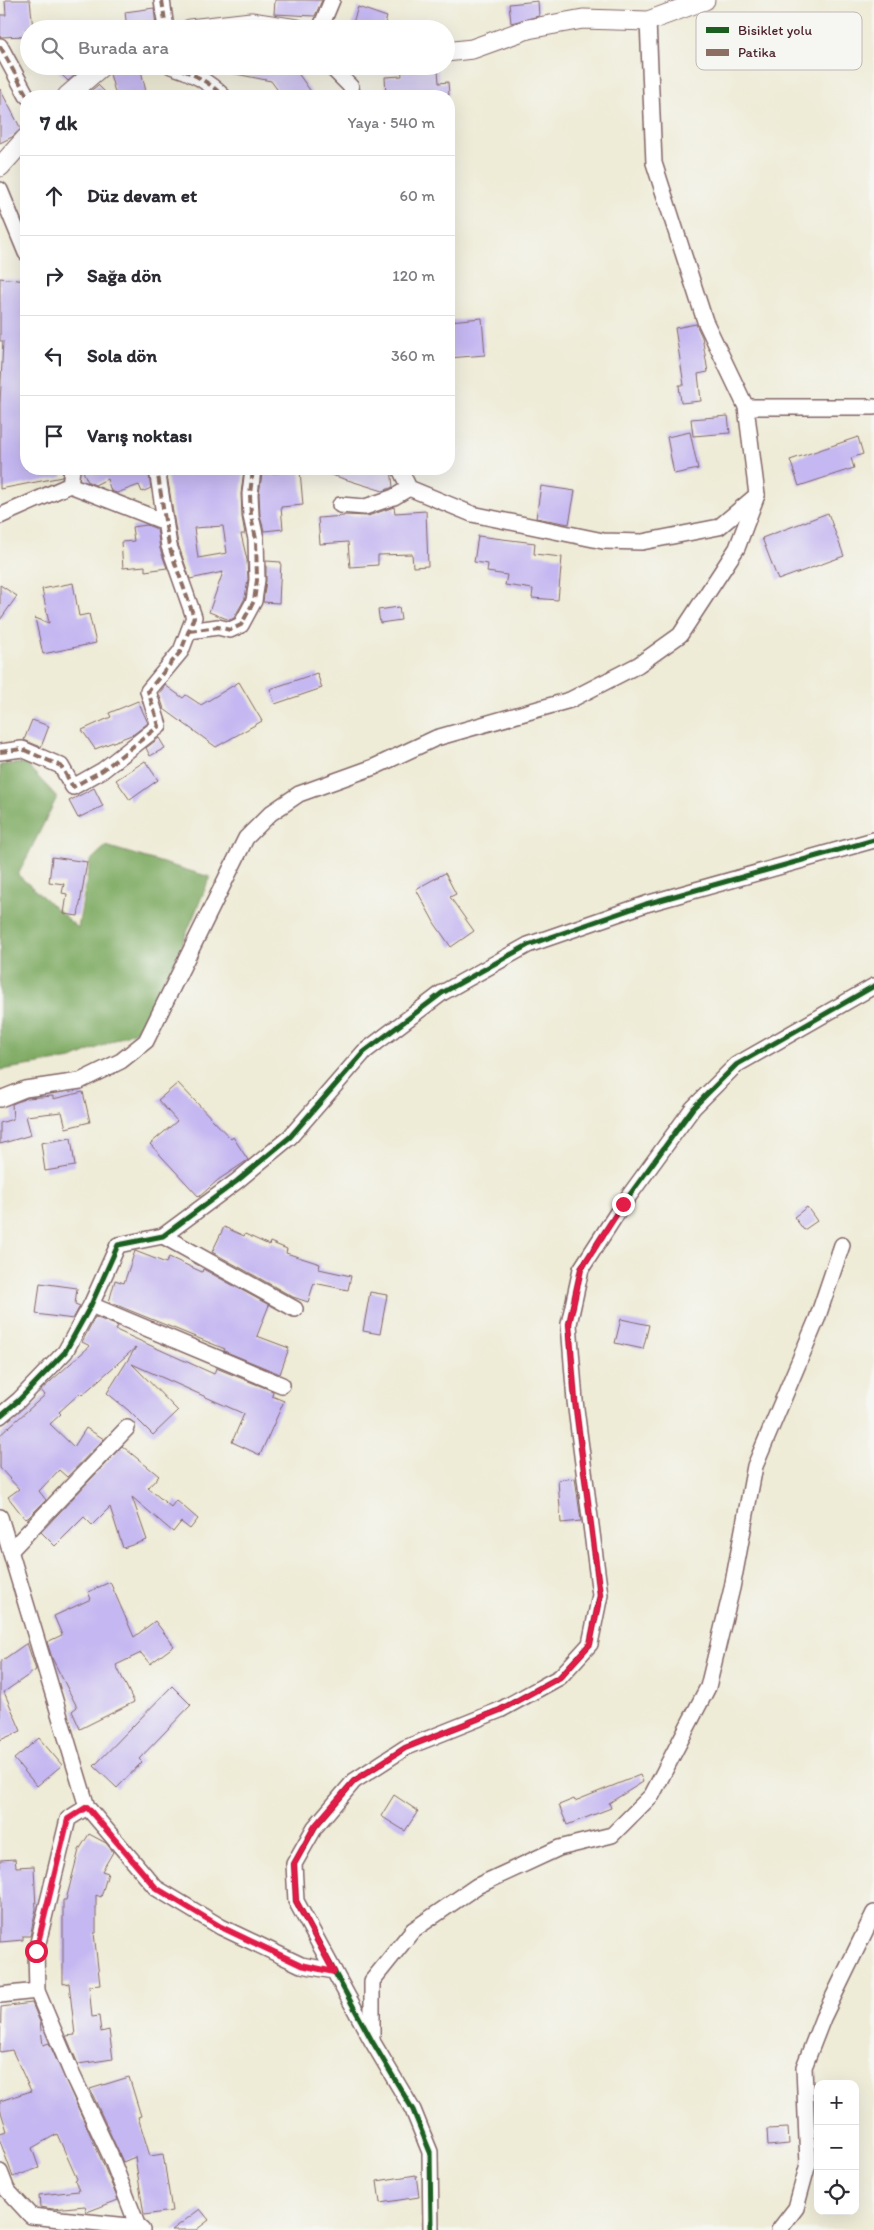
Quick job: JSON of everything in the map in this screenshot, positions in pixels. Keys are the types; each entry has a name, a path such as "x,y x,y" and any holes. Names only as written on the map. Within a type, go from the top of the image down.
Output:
{"street":[{"path":"162,0 165,20"},
{"path":"324,20 332,0"},
{"path":"455,51 472,49 528,29 583,19 648,20 705,0"},
{"path":"0,1099 25,1089 80,1081 121,1061 146,1041 246,838 271,813 299,794 374,767 436,738 570,700 638,665 680,635 738,548 757,495 746,407 705,321 654,163 648,20"},
{"path":"0,46 24,90"},
{"path":"74,90 92,75"},
{"path":"193,75 215,90"},
{"path":"339,75 351,87 351,90"},
{"path":"0,167 20,145"},
{"path":"0,190 20,238"},
{"path":"746,407 874,406"},
{"path":"70,485 71,475"},
{"path":"0,752 22,749 61,766 73,787 103,770 159,726 148,691 181,651 194,617 169,546 158,475"},
{"path":"189,631 218,627 230,630 241,625 254,601 257,580 256,540 250,501 252,475"},
{"path":"403,475 409,488 472,514 603,541 642,542 719,527 757,495"},
{"path":"0,516 70,485 165,522"},
{"path":"340,504 365,507 394,497 409,488"},
{"path":"0,1416 19,1400 66,1352 91,1305 118,1245 163,1236 237,1181 290,1137 364,1052 450,988 528,945 636,907 874,840"},
{"path":"431,2230 430,2152 413,2110 372,2041 296,1901 294,1864 315,1826 354,1781 405,1748 500,1710 560,1677 590,1644 600,1595 575,1401 569,1324 581,1269 623,1204 693,1108 736,1065 874,986"},
{"path":"163,1236 295,1309"},
{"path":"372,2041 372,1981 413,1930 477,1886 559,1848 612,1835 652,1795 708,1687 732,1588 755,1466 817,1319 842,1245"},
{"path":"91,1305 282,1385"},
{"path":"11,1550 128,1428"},
{"path":"0,1517 87,1807 156,1888 221,1927 301,1965 334,1972"},
{"path":"0,2172 7,2190 31,2216 140,2229 111,2157 72,2074 37,1991 36,1951 68,1819 87,1807"},
{"path":"779,2230 796,2208 808,2164 804,2067 823,2018 874,1913"},
{"path":"0,1995 37,1991"},
{"path":"0,2204 18,2201"}],"green space":[{"path":"25,763 57,797 18,875 78,928 90,861 106,846 210,877 172,968 140,1029 72,1059 0,1070 0,765"}],"building":[{"path":"5,0 30,0 32,20 20,20 20,36 0,37 0,15 6,15"},
{"path":"275,0 322,0 315,16 274,14"},
{"path":"538,1 539,16 511,23 509,4"},
{"path":"358,7 387,17 386,20 354,20"},
{"path":"154,8 155,20 126,20 125,12"},
{"path":"62,75 75,75 68,81"},
{"path":"110,75 142,75 146,90 114,90"},
{"path":"241,75 299,75 310,90 278,90 271,81"},
{"path":"438,75 439,83 448,82 449,90 386,90 385,77"},
{"path":"98,85 103,90 92,90"},
{"path":"0,89 20,130 12,137 0,143"},
{"path":"0,278 20,280 20,475 62,475 62,477 0,489 0,403 3,341 0,341"},
{"path":"482,318 485,355 455,358 455,320"},
{"path":"696,324 702,337 708,372 698,374 701,401 681,403 679,385 684,385 675,328"},
{"path":"728,416 730,433 693,436 691,419"},
{"path":"690,432 698,469 674,474 667,437"},
{"path":"858,437 863,454 851,458 854,468 799,486 790,460"},
{"path":"85,475 149,475 151,488 142,492 139,485 117,493 111,491 107,479 95,485 88,482"},
{"path":"167,475 243,475 241,494 245,534 241,534 247,560 248,579 245,598 234,618 230,620 209,612 223,572 190,579 178,544","holes":["223,526 227,553 198,558 194,528"]},
{"path":"262,475 300,475 303,505 281,507 283,529 264,531 260,515 259,494"},
{"path":"332,475 392,475 393,487 383,491"},
{"path":"541,486 575,491 569,524 536,518"},
{"path":"394,507 395,513 426,511 428,566 413,567 412,554 378,555 378,565 350,567 348,542 320,544 318,518 344,515 368,516"},
{"path":"828,513 844,556 778,580 762,538"},
{"path":"147,525 157,529 160,549 167,568 145,571 145,566 123,568 121,542 134,541 132,527"},
{"path":"478,536 535,543 534,554 562,557 558,600 532,598 533,589 505,585 507,575 487,572 488,564 474,562"},
{"path":"266,561 281,562 279,603 263,602"},
{"path":"73,583 79,616 89,614 96,643 43,654 35,618 49,623 42,589"},
{"path":"0,585 17,596 0,620"},
{"path":"399,607 401,620 380,623 378,610"},
{"path":"317,673 322,688 275,704 270,689"},
{"path":"239,682 262,721 216,747 164,709 159,694 165,685 183,698 186,695 201,705"},
{"path":"138,701 148,723 134,734 95,749 82,730 111,717 109,713"},
{"path":"32,720 49,726 41,747 24,740"},
{"path":"159,738 165,748 150,756 146,748"},
{"path":"145,761 158,780 130,800 116,780"},
{"path":"94,788 103,806 78,818 69,801"},
{"path":"52,857 87,862 78,916 64,914 67,894 62,893 64,884 49,882"},
{"path":"445,873 456,894 450,897 474,931 451,947 435,924 416,889"},
{"path":"178,1083 231,1139 233,1137 248,1160 218,1180 199,1197 150,1144 177,1121 158,1100"},
{"path":"83,1092 90,1122 66,1128 62,1112 26,1116 31,1135 0,1144 0,1123 13,1119 12,1104 27,1098 53,1096 53,1099"},
{"path":"71,1138 75,1166 45,1171 41,1143"},
{"path":"807,1207 817,1221 804,1230 794,1217"},
{"path":"224,1227 269,1245 270,1242 287,1249 286,1253 320,1264 319,1269 351,1276 348,1290 314,1283 308,1302 293,1297 212,1252"},
{"path":"135,1251 166,1263 169,1257 202,1272 203,1269 269,1305 257,1336 289,1348 280,1374 224,1351 225,1349 109,1302 115,1280 124,1283"},
{"path":"40,1283 77,1288 75,1304 80,1306 73,1319 36,1314"},
{"path":"370,1292 387,1295 380,1334 363,1331"},
{"path":"95,1317 118,1326 116,1330 214,1374 216,1368 273,1391 272,1396 284,1401 260,1455 232,1442 244,1414 132,1364 178,1411 153,1435 128,1410 107,1393 136,1347 82,1395 80,1393 59,1412 61,1414 50,1424 74,1447 86,1428 104,1439 67,1477 59,1470 39,1491 46,1500 25,1519 8,1497 19,1489 0,1468 0,1435 45,1395 41,1390 90,1346 82,1342"},
{"path":"621,1319 649,1325 643,1349 615,1343"},
{"path":"122,1446 159,1476 148,1488 171,1507 176,1500 198,1519 190,1529 181,1522 173,1532 132,1497 147,1540 123,1548 110,1507 92,1525 84,1517 55,1546 41,1532"},
{"path":"575,1478 581,1521 561,1523 558,1480"},
{"path":"110,1582 134,1637 155,1621 174,1646 150,1664 141,1653 116,1665 134,1702 80,1729 72,1711 77,1707 52,1658 47,1642 62,1635 54,1616 91,1599 88,1592"},
{"path":"27,1643 36,1670 4,1692 21,1731 0,1740 0,1662"},
{"path":"172,1686 191,1705 139,1759 142,1762 117,1788 94,1766"},
{"path":"39,1738 62,1765 37,1786 14,1759"},
{"path":"640,1775 643,1782 609,1803 611,1808 567,1825 559,1805 574,1799 575,1801"},
{"path":"394,1795 418,1811 405,1831 381,1816"},
{"path":"89,1834 106,1843 113,1852 102,1871 108,1873 101,1897 96,1895 96,1933 94,1933 100,1985 89,1986 92,2017 99,2016 101,2032 109,2030 113,2059 78,2064 66,2036 75,2035 69,1983 63,1984 63,1900 66,1900 79,1850"},
{"path":"15,1859 16,1867 34,1866 36,1909 30,1936 23,1936 23,1940 0,1942 0,1860"},
{"path":"32,2003 40,2022 43,2045 49,2043 118,2200 87,2212 85,2206 53,2209 40,2207 39,2195 79,2191 75,2180 77,2179 57,2134 32,2148 39,2168 13,2177 0,2141 0,2133 7,2131 0,2109 0,2101 31,2091 12,2050 0,2052 1,2007"},
{"path":"129,2077 141,2116 138,2117 150,2156 163,2154 172,2211 144,2215 135,2157 123,2162 90,2089"},
{"path":"788,2128 789,2144 768,2146 767,2129"},
{"path":"416,2175 419,2197 380,2203 377,2181"},
{"path":"200,2209 209,2220 196,2230 172,2230"}],"marked path":[{"path":"162,0 165,20"},
{"path":"0,46 24,90"},
{"path":"193,75 216,90"},
{"path":"0,752 22,749 61,766 73,787 103,770 159,726 148,691 181,651 194,617 169,546 158,475"},
{"path":"189,631 218,627 230,630 241,625 254,601 257,580 256,539 251,516 250,494 252,475"}],"cycle path":[{"path":"0,1416 19,1400 65,1352 91,1305 118,1245 163,1236 237,1181 290,1137 364,1052 442,993 528,945 646,904 874,840"},
{"path":"431,2230 430,2152 413,2110 372,2041 296,1901 294,1864 315,1827 354,1781 405,1748 500,1710 560,1677 590,1644 600,1595 575,1401 569,1324 581,1269 623,1204 693,1108 736,1065 874,986"}],"route":[{"path":"36,1951 68,1819 87,1807 156,1888 221,1927 301,1965 334,1972 296,1901 294,1864 315,1826 354,1781 405,1748 500,1710 560,1677 590,1644 600,1595 575,1401 569,1324 581,1269 623,1204"}]}
